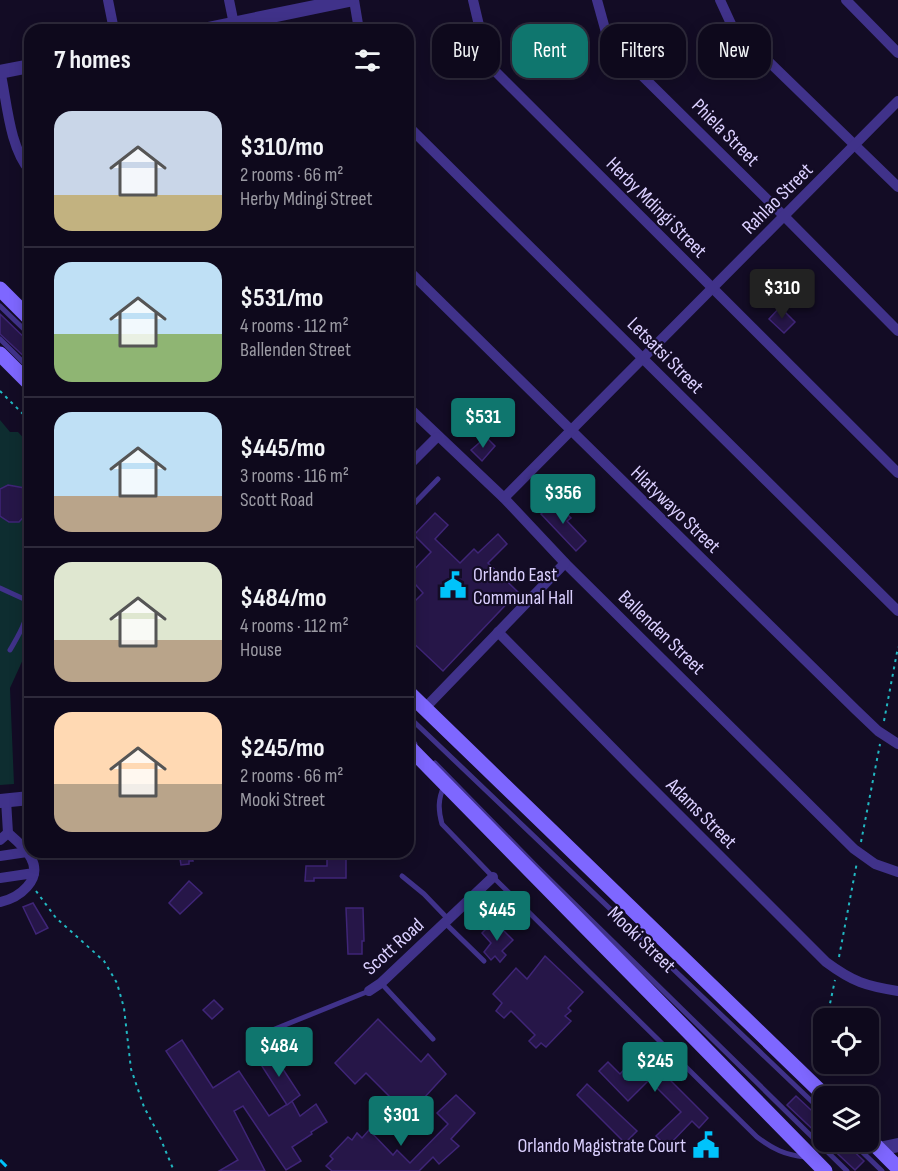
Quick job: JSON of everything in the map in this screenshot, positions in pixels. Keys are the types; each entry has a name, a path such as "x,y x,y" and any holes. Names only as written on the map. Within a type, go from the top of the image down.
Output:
{"main road":[{"path":"0,289 24,313"},
{"path":"0,354 24,378"},
{"name":"Mooki Street","path":"414,698 815,1086"},
{"name":"Mooki Street","path":"414,752 825,1171"},
{"path":"879,1148 898,1168"}],"street":[{"path":"108,0 113,24"},
{"path":"229,0 234,24"},
{"path":"248,24 349,0"},
{"path":"354,0 359,24"},
{"name":"Herby Mdingi Street","path":"473,0 487,59 494,70 898,473"},
{"name":"Phiela Street","path":"597,0 607,36 614,48 898,331"},
{"path":"720,0 732,26 898,188"},
{"path":"846,0 898,52"},
{"path":"24,67 0,72 16,147 24,165"},
{"name":"Rahlao Street","path":"504,498 898,101"},
{"name":"Letsatsi Street","path":"414,132 644,357 898,611"},
{"name":"Hlatywayo Street","path":"414,276 882,733 898,744"},
{"name":"Ballenden Street","path":"414,413 504,498 565,563 859,853 884,868 898,872"},
{"path":"414,460 437,437"},
{"path":"425,708 565,563"},
{"name":"Adams Street","path":"498,632 729,866 837,969 852,980 867,986 898,991"},
{"path":"24,798 3,800 4,836 24,850"},
{"path":"0,856 24,852"},
{"path":"0,902 18,896 32,878 31,858"},
{"name":"Scott Road","path":"369,991 381,983 493,877"},
{"path":"0,878 32,878"},
{"path":"879,1143 898,1145"}],"lane":[{"path":"0,306 24,329"},
{"path":"0,339 24,363"},
{"path":"414,504 438,479"},
{"path":"0,588 24,598"},
{"path":"10,650 24,620"},
{"name":"Mooki Street","path":"414,722 813,1103"},
{"path":"414,742 423,751"},
{"name":"Mooki Street","path":"431,759 538,868 847,1171"},
{"path":"445,784 439,800 442,824 493,877 758,1137 784,1154 813,1158"},
{"path":"402,876 424,894 484,961"},
{"path":"381,983 434,1038"},
{"path":"265,1033 369,991"},
{"path":"862,1152 882,1171"}],"path":[{"path":"0,391 24,415"},
{"path":"829,1008 898,647"},
{"path":"32,878 56,918 104,961 117,983 124,1008 131,1069 144,1107 174,1171"}],"green space":[{"path":"0,420 10,432 18,432 24,438 24,657 10,688 14,784 0,785"}],"building":[{"path":"780,307 795,322 784,333 769,319"},
{"path":"0,314 24,337 24,356 0,334"},
{"path":"486,437 495,446 482,461 471,450"},
{"path":"8,485 24,488 24,517 19,522 9,522 0,516 0,489"},
{"path":"554,501 571,518 567,521 586,541 576,551 541,514"},
{"path":"435,513 448,525 435,539 460,563 474,549 478,553 498,534 507,544 488,563 518,592 443,671 414,644 414,602 423,593 414,583 414,570 431,552 414,535"},
{"path":"180,858 192,858 193,861 189,861 189,864 181,865"},
{"path":"327,858 346,858 346,878 314,878 314,881 305,881 306,866 327,866"},
{"path":"189,881 202,893 180,914 169,903"},
{"path":"33,903 48,928 36,934 23,907"},
{"path":"346,908 363,908 362,954 348,954"},
{"path":"494,921 513,940 502,951 506,955 500,962 495,956 491,960 484,952 491,943 482,933"},
{"path":"545,956 583,992 568,1008 571,1011 565,1016 571,1021 546,1047 541,1043 536,1048 529,1041 535,1035 511,1011 504,1018 496,1011 502,1003 493,994 516,968 527,979"},
{"path":"214,1000 223,1009 212,1019 203,1010"},
{"path":"378,1019 421,1062 428,1054 446,1074 423,1099 426,1103 417,1113 412,1108 393,1128 386,1121 397,1111 386,1101 390,1097 366,1073 355,1084 335,1063"},
{"path":"182,1040 213,1088 239,1071 269,1116 292,1101 300,1116 316,1104 327,1122 292,1147 301,1161 286,1170 243,1106 234,1111 265,1171 219,1171 238,1160 166,1051"},
{"path":"271,1051 300,1095 287,1105 258,1060"},
{"path":"641,1051 708,1118 699,1128 692,1121 667,1147 656,1136 681,1112 649,1080 628,1101 599,1071 608,1062 620,1074"},
{"path":"587,1084 637,1131 625,1143 577,1095"},
{"path":"456,1095 475,1113 451,1139 459,1146 439,1164 433,1157 419,1171 332,1171 326,1166 333,1159 330,1156 348,1137 352,1140 357,1133 362,1138 369,1130 393,1155 397,1150 410,1163 448,1124 437,1113"},
{"path":"796,1096 813,1112 813,1130 787,1105"},
{"path":"836,1152 855,1152 864,1161 855,1170"}],"railway":[{"path":"0,1160 11,1171"}],"place":[{"name":"Orlando East Communal Hall","path":"453,585"},
{"name":"Orlando Magistrate Court","path":"706,1145"}]}
